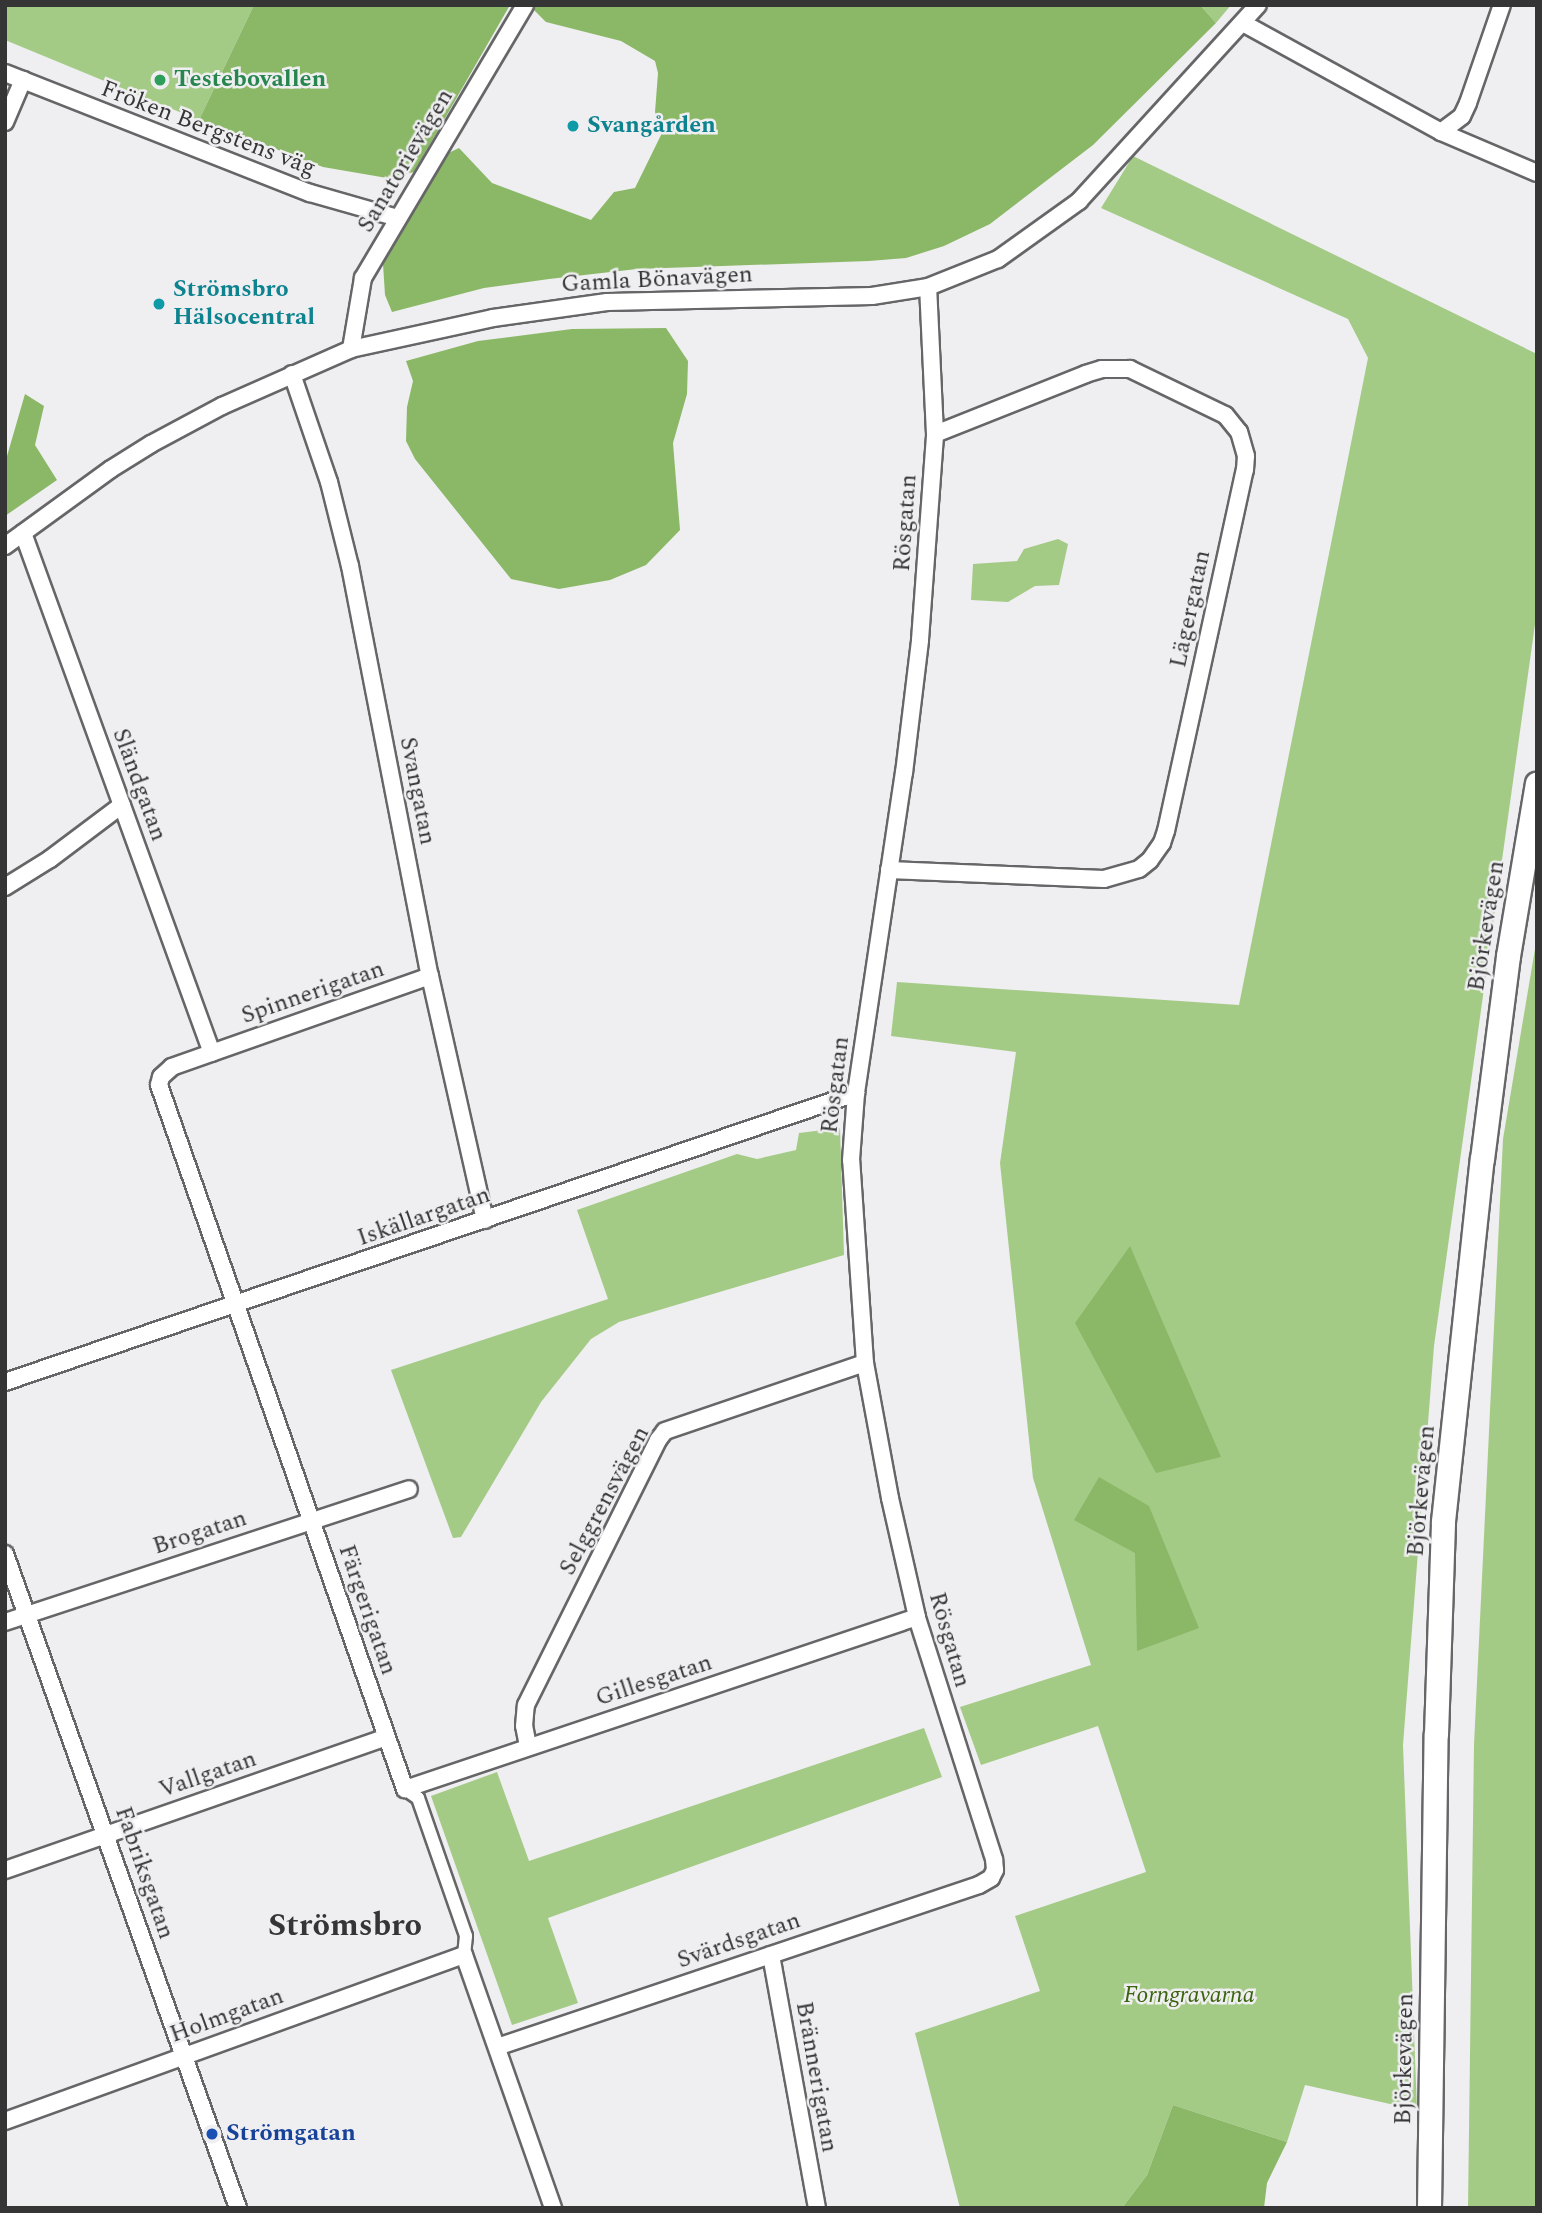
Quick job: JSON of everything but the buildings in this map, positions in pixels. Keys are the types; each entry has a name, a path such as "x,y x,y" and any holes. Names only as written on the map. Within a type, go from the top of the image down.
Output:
{"main road":[{"name":"Björkevägen","path":"1429,2208 1436,1734 1443,1521 1487,1118 1508,956 1537,783"}],"street":[{"name":"Sanatorievägen","path":"351,349 363,278 525,5"},
{"name":"Gamla Bönavägen","path":"5,546 111,469 152,444 222,406 351,349 493,318 607,302 872,296 928,287 998,259 1068,211 1258,5"},
{"path":"1441,132 1462,116 1502,5"},
{"path":"1243,23 1441,132 1537,173"},
{"name":"Fröken Bergstens väg","path":"5,73 310,193 398,218"},
{"path":"5,122 23,80"},
{"name":"Rösgatan","path":"928,287 935,434 915,689 856,1093 851,1160 865,1363 917,1617 994,1859 993,1874"},
{"name":"Lägergatan","path":"889,870 1104,878 1139,869 1150,860 1166,831 1245,470 1244,444 1239,432 1225,415 1130,369 1102,369 1086,374 935,434"},
{"name":"Svangatan","path":"292,374 329,482 350,566 429,976 485,1220"},
{"name":"Sländgatan","path":"23,533 212,1053"},
{"path":"5,887 50,859 122,805"},
{"name":"Spinnerigatan","path":"212,1053 429,976"},
{"name":"Färgerigatan","path":"212,1053 172,1067 165,1072 159,1085 386,1737 405,1789 418,1798 466,1936 464,1955 553,2208"},
{"name":"Iskällargatan","path":"5,1382 856,1093"},
{"name":"Selggrensvägen","path":"528,1746 524,1726 526,1705 658,1440 665,1432 865,1363"},
{"name":"Brogatan","path":"5,1622 409,1489"},
{"name":"Fabriksgatan","path":"5,1554 239,2208"},
{"name":"Gillesgatan","path":"405,1789 917,1617"},
{"name":"Vallgatan","path":"5,1870 386,1737"},
{"name":"Svärdsgatan","path":"497,2047 979,1885 993,1874"},
{"name":"Holmgatan","path":"5,2121 464,1955"},
{"name":"Brännerigatan","path":"771,1955 817,2208"}],"green space":[{"name":"Testebovallen","path":"5,5 254,5 199,120 5,40"},
{"path":"254,5 510,5 414,172 387,178 323,167 199,120"},
{"path":"533,5 1200,5 1216,23 1093,145 990,224 944,246 906,258 637,269 549,279 484,288 392,312 385,295 383,264 442,156 459,148 492,183 591,220 614,192 635,188 662,133 655,112 658,73 655,61 621,41 546,22 533,9"},
{"path":"1200,5 1231,5 1216,23"},
{"name":"Forngravarna","path":"1133,156 1537,354 1537,610 1434,1346 1403,1745 1417,2110 1305,2085 1287,2142 1173,2105 1147,2175 1122,2208 960,2208 915,2033 1040,1991 1015,1916 1146,1872 1098,1726 981,1765 960,1707 1091,1665 1033,1478 1000,1163 1016,1052 891,1036 897,982 1239,1005 1368,358 1348,319 1101,208"},
{"path":"666,328 688,361 687,394 673,443 680,530 646,565 610,580 559,589 511,579 415,459 406,441 407,407 413,381 406,361 478,341 572,329"},
{"path":"25,394 44,406 35,445 57,480 5,516 5,463"},
{"path":"1058,539 1068,544 1059,585 1035,586 1008,602 971,600 973,564 1017,561 1024,549"},
{"path":"1537,937 1537,2208 1468,2208 1474,1745 1503,1139"},
{"path":"840,1128 844,1255 619,1322 591,1339 541,1402 461,1537 453,1538 391,1370 608,1299 577,1210 737,1154 757,1159 796,1150 799,1133"},
{"path":"1130,1246 1221,1457 1156,1473 1075,1323"},
{"path":"1099,1477 1149,1506 1199,1628 1137,1651 1135,1553 1074,1520"},
{"path":"924,1728 942,1777 548,1918 578,2003 512,2025 431,1796 497,1772 529,1861"},
{"path":"1173,2105 1287,2142 1267,2183 1264,2208 1122,2208 1147,2175"}],"place":[{"name":"Testebovallen","path":"160,80"},
{"name":"Svangården","path":"573,126"},
{"name":"Strömsbro Hälsocentral","path":"159,304"},
{"name":"Strömgatan","path":"212,2134"}],"district":[{"name":"Strömsbro","path":"345,1926"}]}
